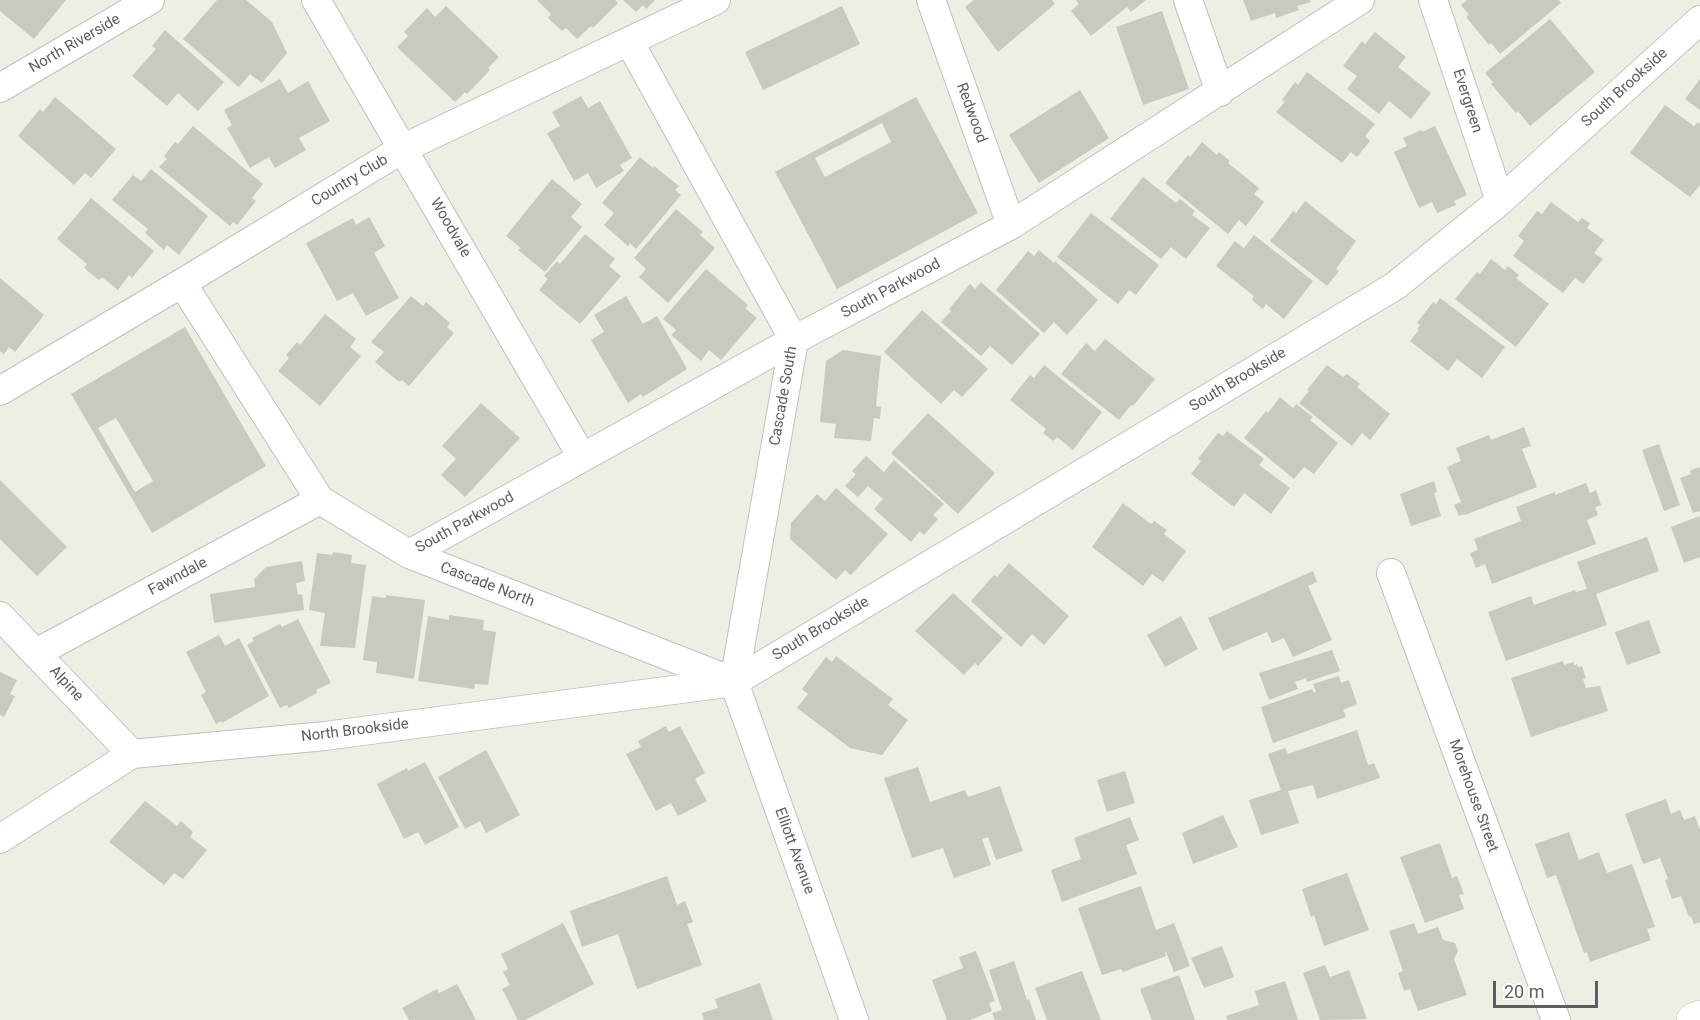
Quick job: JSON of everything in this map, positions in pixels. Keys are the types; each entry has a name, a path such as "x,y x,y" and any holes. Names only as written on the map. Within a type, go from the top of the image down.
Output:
{"street":[{"name":"North Riverside","path":"0,88 150,0"},
{"name":"Woodvale","path":"316,0 582,457"},
{"name":"Country Club","path":"0,391 404,148 716,0"},
{"name":"Redwood","path":"931,0 1011,225"},
{"path":"1188,0 1220,92"},
{"name":"South Parkwood","path":"409,554 794,340 1011,225 1360,0"},
{"name":"Evergreen","path":"1433,0 1500,201"},
{"name":"South Brookside","path":"734,682 1395,286 1500,201 1700,20"},
{"name":"Cascade South","path":"628,41 794,340 734,682"},
{"name":"Cascade North","path":"182,283 320,500 409,554 734,682"},
{"name":"Fawndale","path":"36,653 320,500"},
{"name":"Morehouse Street","path":"1391,573 1556,1020"},
{"name":"Alpine","path":"0,616 132,753"},
{"name":"North Brookside","path":"0,839 132,753 325,736 734,682"},
{"name":"Elliott Avenue","path":"734,682 854,1020"},
{"path":"1693,1020 1700,1017"}],"building":[{"path":"0,0 66,0 34,39 0,11"},
{"path":"217,0 246,0 272,22 287,53 262,83 250,74 239,87 183,39"},
{"path":"537,0 615,0 618,3 593,28 591,26 577,39 566,28 562,31 548,18 551,14"},
{"path":"623,0 655,0 646,9 643,5 636,12"},
{"path":"974,0 1052,0 1055,4 998,52 965,7"},
{"path":"1076,0 1146,0 1131,12 1127,7 1091,36 1071,11 1079,4"},
{"path":"1243,0 1310,0 1311,2 1297,6 1299,10 1276,18 1275,13 1251,21"},
{"path":"1467,0 1559,0 1561,3 1500,54 1491,43 1489,45 1466,17 1469,15 1461,5"},
{"path":"446,6 499,57 467,94 465,92 455,102 397,47 408,36 404,32 427,8 435,17"},
{"path":"842,6 860,44 763,90 745,52"},
{"path":"1162,11 1189,89 1143,105 1116,27"},
{"path":"1550,19 1595,72 1530,126 1491,84 1493,82 1485,73"},
{"path":"165,30 224,82 198,111 178,93 167,106 132,76 156,49 152,46"},
{"path":"1375,32 1406,57 1398,67 1431,93 1411,119 1389,101 1379,114 1347,89 1357,76 1343,66 1362,41 1365,44"},
{"path":"1307,72 1375,124 1365,136 1370,141 1357,157 1351,152 1342,163 1276,112 1285,102 1282,100 1295,82 1298,85"},
{"path":"280,79 288,93 308,81 330,121 299,138 306,150 275,168 269,157 250,168 227,128 232,125 224,110"},
{"path":"1700,79 1700,110 1685,99"},
{"path":"1080,90 1109,138 1039,183 1009,135"},
{"path":"581,96 588,108 600,101 632,158 620,165 624,171 596,188 588,173 574,181 547,133 560,126 552,112"},
{"path":"55,97 116,149 91,178 85,173 74,185 18,136 40,109 43,112"},
{"path":"916,97 978,213 837,289 775,172","holes":["882,123 891,142 825,177 815,158"]},
{"path":"1665,105 1694,126 1698,122 1700,124 1700,185 1690,197 1630,153"},
{"path":"193,126 263,184 252,198 256,201 237,225 233,222 230,226 159,167 167,159 164,156 175,142 178,144"},
{"path":"1435,126 1467,195 1454,201 1456,205 1437,213 1432,202 1419,208 1394,152 1407,146 1403,138"},
{"path":"1202,142 1217,155 1219,152 1230,161 1228,163 1259,188 1254,194 1264,202 1246,226 1239,220 1228,234 1165,183"},
{"path":"640,157 679,186 675,190 681,195 636,249 630,243 628,246 604,225 614,213 602,203"},
{"path":"151,169 208,216 179,255 167,245 164,250 145,233 148,229 112,200 133,175 141,181"},
{"path":"1143,177 1176,203 1180,199 1195,211 1192,215 1210,228 1186,259 1171,247 1161,259 1110,219"},
{"path":"552,179 582,204 571,217 582,227 545,272 518,250 521,248 506,236"},
{"path":"91,198 154,251 132,278 129,275 118,290 102,277 99,280 84,268 87,264 57,239"},
{"path":"1305,201 1356,241 1336,269 1339,271 1327,286 1270,241 1293,211 1296,213"},
{"path":"1551,202 1578,222 1582,218 1590,223 1587,228 1604,240 1594,253 1603,259 1583,284 1575,278 1563,293 1513,256 1524,241 1518,236 1537,211 1542,214"},
{"path":"676,209 703,232 700,235 715,248 668,303 639,277 646,269 634,258"},
{"path":"1091,213 1159,265 1136,295 1129,290 1118,304 1057,257"},
{"path":"369,217 385,246 374,253 399,298 366,316 353,293 337,301 306,243 353,218 356,225"},
{"path":"585,234 615,259 609,266 621,276 580,324 539,290 548,279 544,276 557,261 560,264"},
{"path":"1254,235 1313,281 1284,319 1266,304 1263,309 1252,300 1254,296 1216,266 1235,241 1244,248"},
{"path":"1039,250 1054,263 1055,261 1098,300 1067,335 1054,322 1044,333 996,290 1028,251 1034,256"},
{"path":"1491,259 1505,270 1508,266 1519,275 1516,278 1549,304 1516,347 1455,299 1477,272 1480,274"},
{"path":"706,269 748,305 745,308 757,318 721,360 709,350 701,361 671,335 676,330 663,319"},
{"path":"0,278 44,315 15,352 9,347 4,354 0,351"},
{"path":"981,282 1040,334 1012,365 990,346 981,356 941,322 970,284 975,289"},
{"path":"411,296 423,306 426,302 450,323 447,327 454,333 409,386 402,380 399,382 375,362 384,352 371,342"},
{"path":"626,296 643,324 657,316 687,369 643,397 641,394 628,403 591,340 604,332 594,315"},
{"path":"1440,298 1505,347 1482,378 1457,359 1448,371 1410,341 1419,330 1417,329 1420,325 1417,323 1433,302 1436,304"},
{"path":"922,310 988,369 962,397 954,390 941,404 884,352"},
{"path":"325,314 356,339 350,347 361,356 320,406 278,371 289,358 286,355 297,342 300,345"},
{"path":"185,327 266,466 152,533 71,394","holes":["116,418 153,481 135,492 98,428"]},
{"path":"1105,339 1155,379 1119,420 1061,374 1086,343 1095,351"},
{"path":"843,350 881,356 876,406 881,407 880,419 874,418 871,441 834,438 836,424 820,422 826,361"},
{"path":"1044,365 1102,412 1073,450 1057,437 1053,441 1043,433 1046,429 1010,400 1030,375 1034,378"},
{"path":"1327,365 1343,377 1347,374 1360,384 1357,387 1390,414 1370,440 1362,433 1352,446 1299,403"},
{"path":"1280,397 1293,408 1296,404 1313,417 1310,420 1338,443 1314,474 1304,467 1294,479 1244,438"},
{"path":"481,403 520,438 465,497 441,475 456,459 442,446"},
{"path":"928,413 995,473 958,514 891,453"},
{"path":"1524,427 1531,446 1522,449 1537,487 1459,516 1454,505 1461,502 1447,467 1461,461 1456,448 1489,435 1491,440"},
{"path":"1227,431 1264,459 1259,465 1290,488 1271,514 1244,493 1234,507 1191,474 1201,461 1198,459 1218,433 1223,436"},
{"path":"1659,444 1680,505 1664,511 1642,450"},
{"path":"866,456 884,472 894,460 944,504 933,515 938,519 924,535 920,531 911,542 874,509 883,499 868,486 858,497 845,486 856,474 852,471"},
{"path":"1700,467 1700,511 1693,513 1680,478 1691,474 1690,470"},
{"path":"0,480 67,547 37,576 0,539"},
{"path":"1434,481 1437,492 1434,493 1441,516 1411,526 1400,494"},
{"path":"1586,483 1590,493 1596,490 1601,505 1595,507 1598,515 1587,520 1596,544 1492,584 1485,564 1476,568 1470,553 1478,550 1474,539 1521,521 1516,507"},
{"path":"836,488 888,534 851,575 845,570 836,580 790,539 791,523 817,494 825,501"},
{"path":"1123,503 1151,524 1154,521 1167,530 1164,534 1186,551 1163,582 1152,574 1143,586 1092,547"},
{"path":"1700,516 1700,557 1684,563 1671,527"},
{"path":"1647,537 1659,571 1596,594 1607,625 1506,661 1488,612 1531,596 1534,605 1575,590 1576,592 1587,589 1577,562"},
{"path":"333,552 352,555 351,563 366,565 355,648 320,646 325,613 309,610 317,553 332,555"},
{"path":"302,561 305,581 296,583 298,595 302,594 304,610 214,623 210,594 255,587 254,579 266,567"},
{"path":"1009,563 1069,616 1044,645 1032,634 1021,647 971,601 994,575 997,577"},
{"path":"1313,571 1317,582 1308,586 1332,640 1293,657 1284,638 1272,643 1267,632 1223,651 1208,618"},
{"path":"953,593 1003,638 978,666 975,663 964,675 915,631"},
{"path":"386,595 425,600 414,679 376,673 377,662 363,660 372,596 386,598"},
{"path":"449,615 484,620 483,630 496,632 488,685 475,684 474,689 418,681 428,616 449,620"},
{"path":"1181,616 1198,649 1165,667 1147,635"},
{"path":"298,619 331,683 289,708 287,705 280,708 247,645 254,641 252,638 280,624 282,627"},
{"path":"1649,620 1661,653 1627,665 1615,632"},
{"path":"219,635 225,646 239,638 269,696 222,723 221,721 216,724 201,695 206,692 186,652"},
{"path":"1332,650 1340,671 1307,682 1306,678 1295,682 1298,689 1269,700 1259,673"},
{"path":"836,656 893,699 888,705 908,720 882,755 850,748 797,708 808,694 802,689 826,657 832,662"},
{"path":"1563,661 1564,665 1574,662 1574,666 1577,664 1578,667 1582,666 1586,688 1600,686 1608,711 1531,737 1511,678"},
{"path":"0,672 17,680 10,694 15,696 4,717 0,715"},
{"path":"1339,676 1341,683 1349,680 1357,704 1343,710 1346,717 1273,743 1261,707 1312,689 1314,693 1316,692 1313,684"},
{"path":"666,726 669,732 680,726 705,773 695,779 707,801 678,816 671,803 656,811 626,754 641,747 638,741"},
{"path":"1357,730 1368,765 1374,763 1380,778 1317,799 1313,785 1288,791 1299,823 1261,835 1249,800 1281,790 1268,754 1285,748 1288,754"},
{"path":"486,750 520,815 486,833 480,821 465,829 438,777"},
{"path":"425,762 459,827 425,845 418,832 404,839 377,784 407,768 408,771"},
{"path":"918,767 930,802 965,790 968,797 1000,786 1023,851 996,860 988,837 982,839 991,865 954,878 943,848 912,858 884,778"},
{"path":"1125,771 1135,803 1107,812 1097,780"},
{"path":"1666,799 1671,814 1680,810 1684,820 1695,816 1700,830 1700,922 1694,924 1681,896 1672,899 1660,858 1643,864 1625,814"},
{"path":"145,801 177,826 181,821 193,832 190,837 207,850 183,879 174,873 164,885 109,842"},
{"path":"1223,815 1238,847 1193,864 1182,833"},
{"path":"1130,817 1139,840 1126,845 1137,874 1062,902 1051,870 1081,859 1074,838"},
{"path":"1569,832 1579,860 1599,852 1607,873 1632,864 1655,927 1647,929 1651,940 1590,962 1587,952 1584,953 1556,875 1547,878 1535,844"},
{"path":"1440,843 1452,878 1457,876 1464,894 1459,895 1464,909 1425,923 1400,857"},
{"path":"1347,873 1369,930 1324,946 1314,915 1311,917 1302,889"},
{"path":"667,876 677,905 685,901 693,922 687,924 702,965 637,989 618,934 582,947 570,911"},
{"path":"1141,886 1156,930 1174,923 1190,966 1174,972 1166,952 1166,956 1123,972 1121,969 1102,975 1078,908"},
{"path":"563,923 594,984 525,1020 518,1020 502,989 510,985 503,972 508,969 501,954"},
{"path":"1414,923 1418,934 1438,927 1443,940 1455,943 1458,951 1454,959 1467,995 1418,1011 1410,989 1404,991 1398,973 1403,971 1389,931"},
{"path":"1222,946 1234,977 1204,988 1191,958"},
{"path":"976,951 995,1001 989,1003 992,1011 970,1020 947,1020 932,980 963,968 959,957"},
{"path":"1014,961 1036,1020 995,1020 992,1013 1002,1010 989,970"},
{"path":"1325,965 1330,977 1349,970 1367,1019 1320,1020 1303,973"},
{"path":"1082,971 1101,1020 1047,1020 1035,988"},
{"path":"1179,975 1195,1020 1152,1020 1140,989"},
{"path":"1285,981 1298,1020 1228,1020 1226,1016 1259,1005 1255,991"},
{"path":"760,983 773,1020 704,1020 702,1013 718,1008 715,999"},
{"path":"457,984 476,1020 409,1020 402,1008 437,989 439,993"}]}
